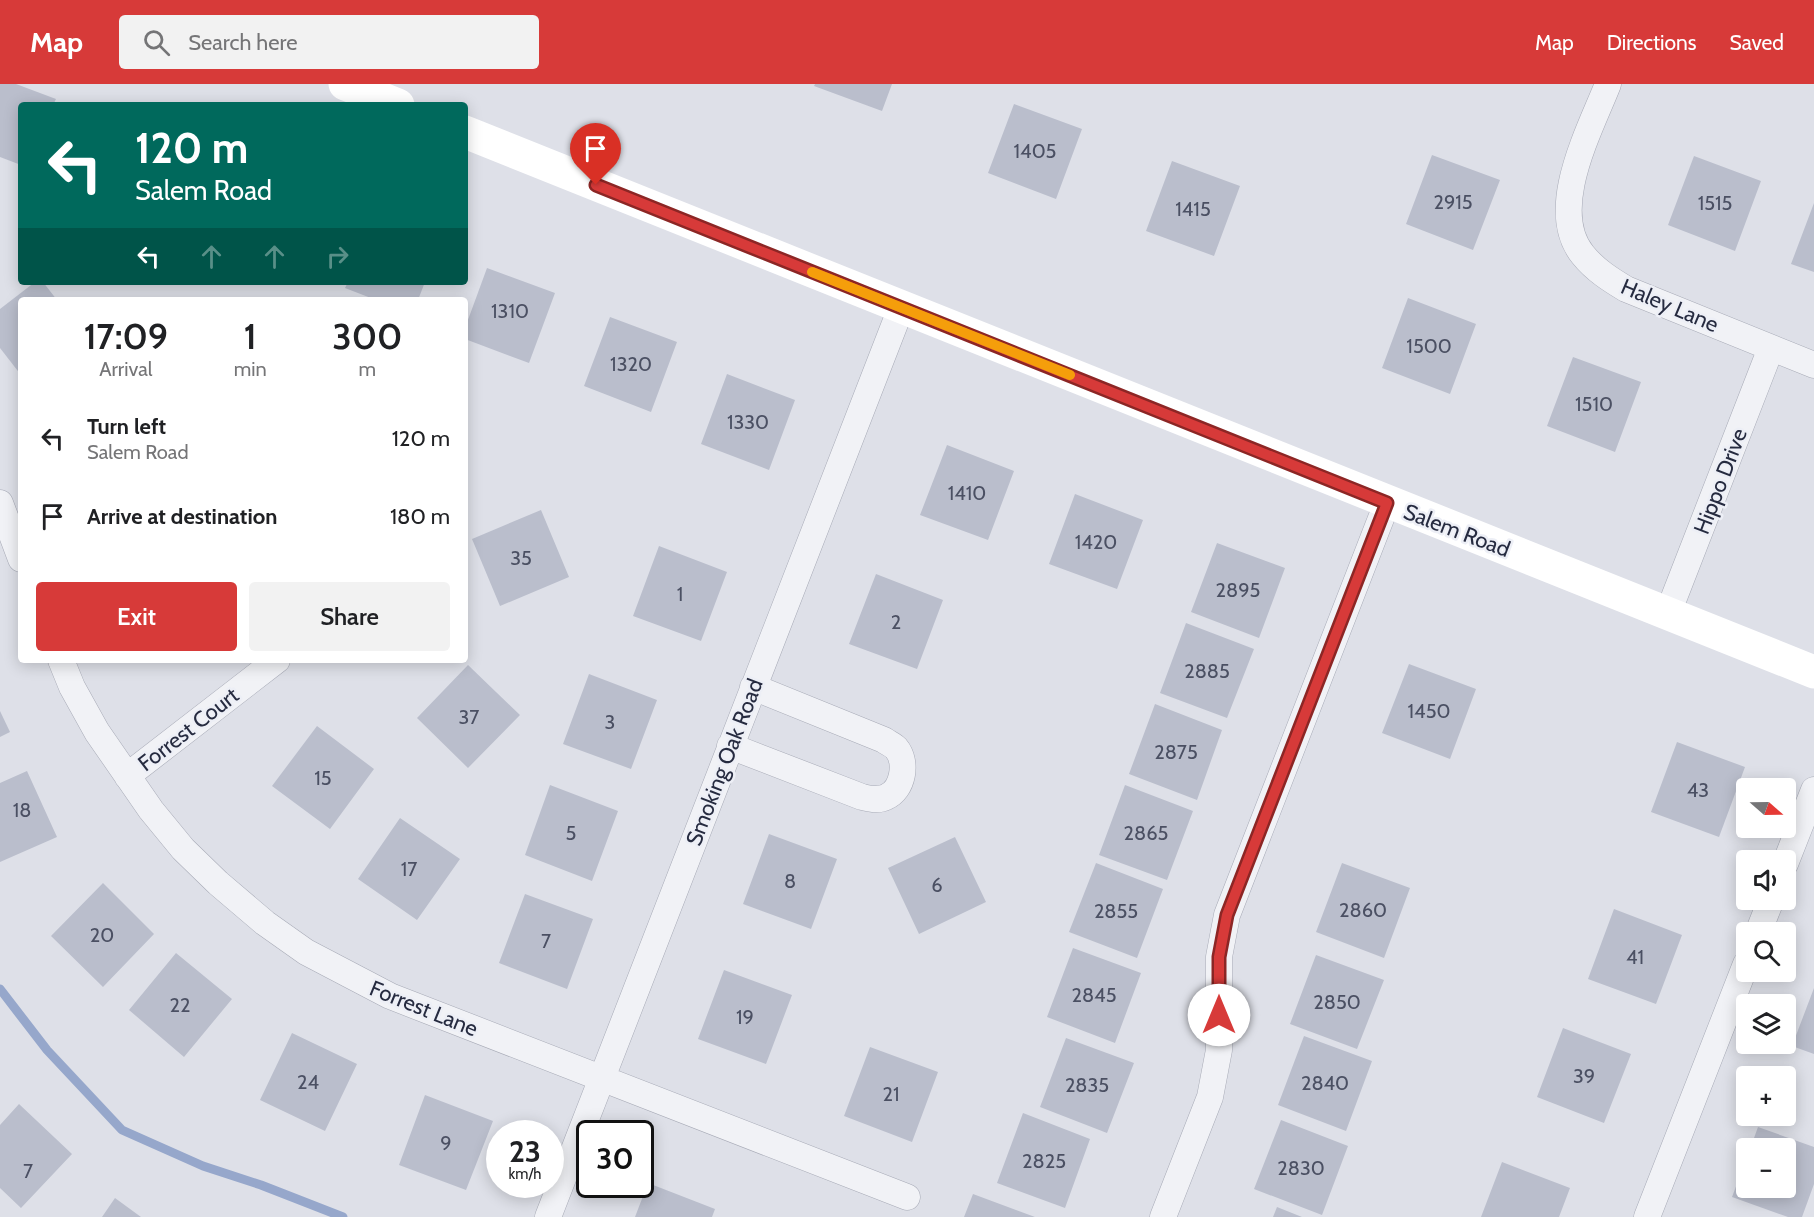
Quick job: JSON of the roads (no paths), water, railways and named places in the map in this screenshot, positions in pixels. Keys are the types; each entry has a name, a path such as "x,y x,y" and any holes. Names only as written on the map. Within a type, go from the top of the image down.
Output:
{"main road":[{"path":"345,84 387,96"},
{"name":"Salem Road","path":"468,133 1814,672"}],"street":[{"name":"Haley Lane","path":"1608,84 1577,162 1568,204 1571,232 1582,254 1601,274 1626,289 1814,365"},
{"name":"Smoking Oak Road","path":"549,1217 901,308"},
{"name":"Hippo Drive","path":"1668,613 1771,348"},
{"path":"0,503 18,551"},
{"path":"1163,1217 1210,1097 1219,1050 1219,957 1227,915 1387,503"},
{"name":"Forrest Lane","path":"62,663 72,687 97,732 151,810 183,849 265,923 306,952 390,996 907,1197"},
{"name":"Forrest Court","path":"127,776 273,663"},
{"path":"730,746 874,800 886,798 894,791 900,779 903,766 895,747 753,687"},
{"path":"1790,850 1814,790"},
{"path":"1647,1217 1739,982"}],"waterway":[{"path":"0,989 47,1050 122,1130 203,1166 261,1185 343,1217"}]}
